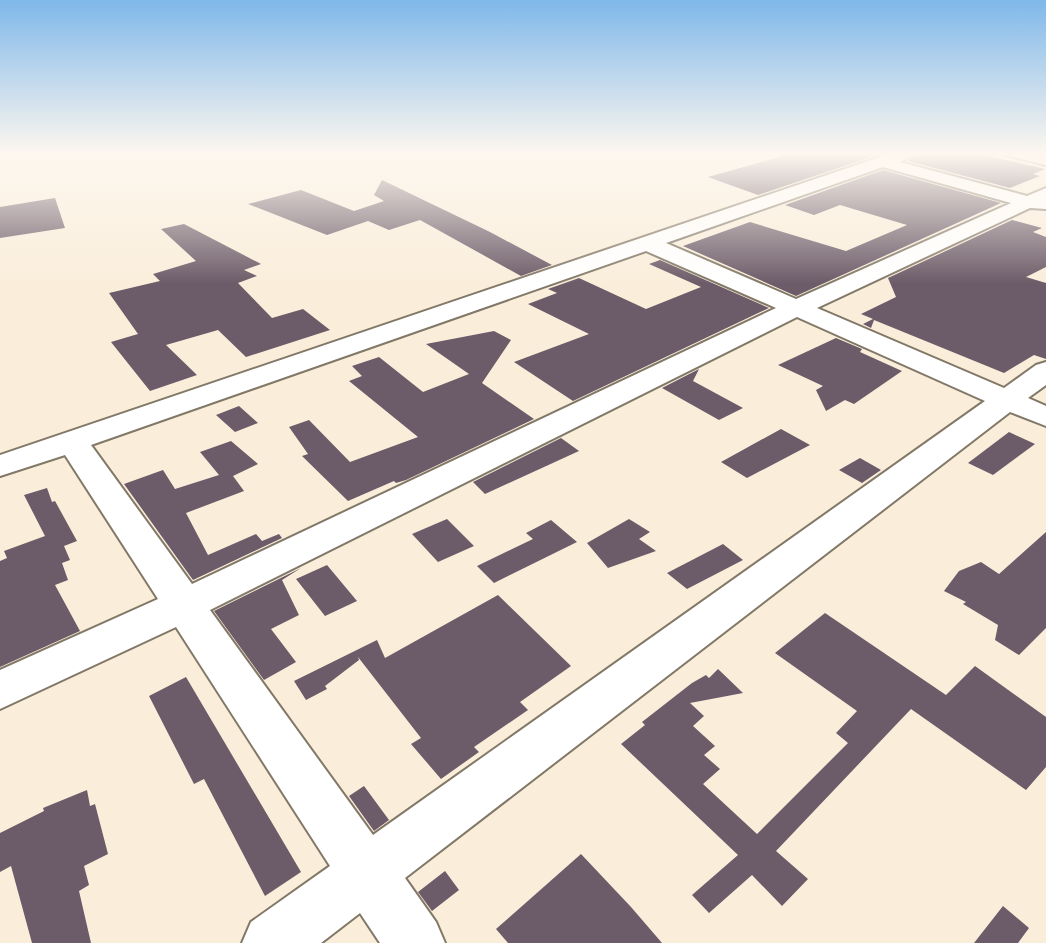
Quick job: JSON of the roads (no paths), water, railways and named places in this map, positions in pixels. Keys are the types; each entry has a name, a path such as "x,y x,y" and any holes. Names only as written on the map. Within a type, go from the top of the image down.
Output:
{"street":[{"path":"0,466 783,196"},
{"path":"1021,196 1041,201"},
{"path":"0,690 184,605 796,308 1041,201"},
{"path":"647,243 1026,408"},
{"path":"272,943 1026,408 1046,371"},
{"path":"72,441 415,943"}]}
